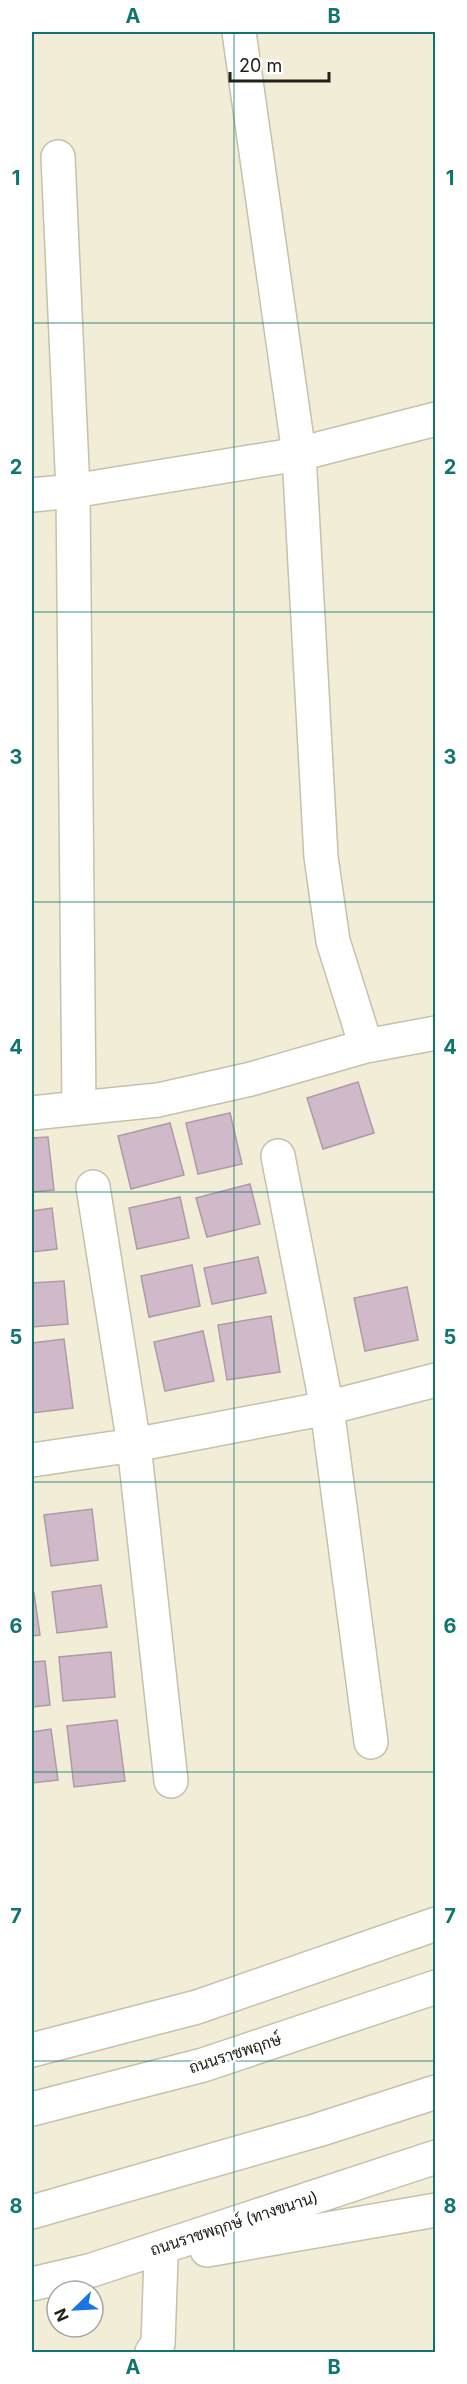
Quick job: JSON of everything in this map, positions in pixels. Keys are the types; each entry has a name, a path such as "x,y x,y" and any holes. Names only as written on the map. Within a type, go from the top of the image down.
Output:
{"street":[{"path":"239,32 299,454 321,857 333,941 366,1046"},
{"path":"58,157 73,491 79,1108"},
{"path":"32,495 73,491 299,454 435,419"},
{"path":"32,1113 158,1100 251,1079 366,1046 435,1033"},
{"path":"278,1156 327,1408 371,1742"},
{"path":"93,1187 134,1445 171,1781"},
{"path":"32,1460 134,1445 327,1408 435,1380"},
{"path":"32,2050 197,2007 435,1924"},
{"path":"398,1938 435,1930"},
{"name":"ถนนราชพฤกษ์","path":"32,2109 203,2065 435,1987"},
{"path":"32,2212 307,2134 435,2092"},
{"name":"ถนนราชพฤกษ์ (ทางขนาน)","path":"32,2284 92,2270 435,2157"},
{"path":"92,2270 435,2210"},
{"path":"159,2350 161,2258"}],"building":[{"path":"358,1082 374,1133 323,1149 307,1098"},
{"path":"230,1113 242,1164 198,1174 186,1123"},
{"path":"170,1123 184,1175 131,1189 118,1136"},
{"path":"48,1137 54,1190 32,1192 32,1138"},
{"path":"250,1184 260,1224 207,1237 196,1198"},
{"path":"180,1197 189,1238 137,1249 129,1208"},
{"path":"52,1208 57,1249 32,1252 32,1211"},
{"path":"258,1257 266,1293 212,1304 204,1268"},
{"path":"192,1265 200,1306 149,1317 141,1276"},
{"path":"64,1281 68,1324 32,1327 32,1283"},
{"path":"407,1287 418,1340 365,1351 354,1298"},
{"path":"271,1316 280,1372 227,1380 218,1325"},
{"path":"203,1331 214,1381 165,1391 154,1342"},
{"path":"64,1339 73,1408 32,1413 32,1343"},
{"path":"92,1509 98,1560 51,1566 44,1515"},
{"path":"101,1585 107,1627 57,1633 52,1592"},
{"path":"32,1593 34,1593 40,1635 32,1636"},
{"path":"111,1652 115,1697 63,1701 59,1657"},
{"path":"45,1661 50,1705 32,1707 32,1662"},
{"path":"117,1720 125,1781 74,1787 67,1726"},
{"path":"51,1729 58,1780 32,1783 32,1732"}]}
